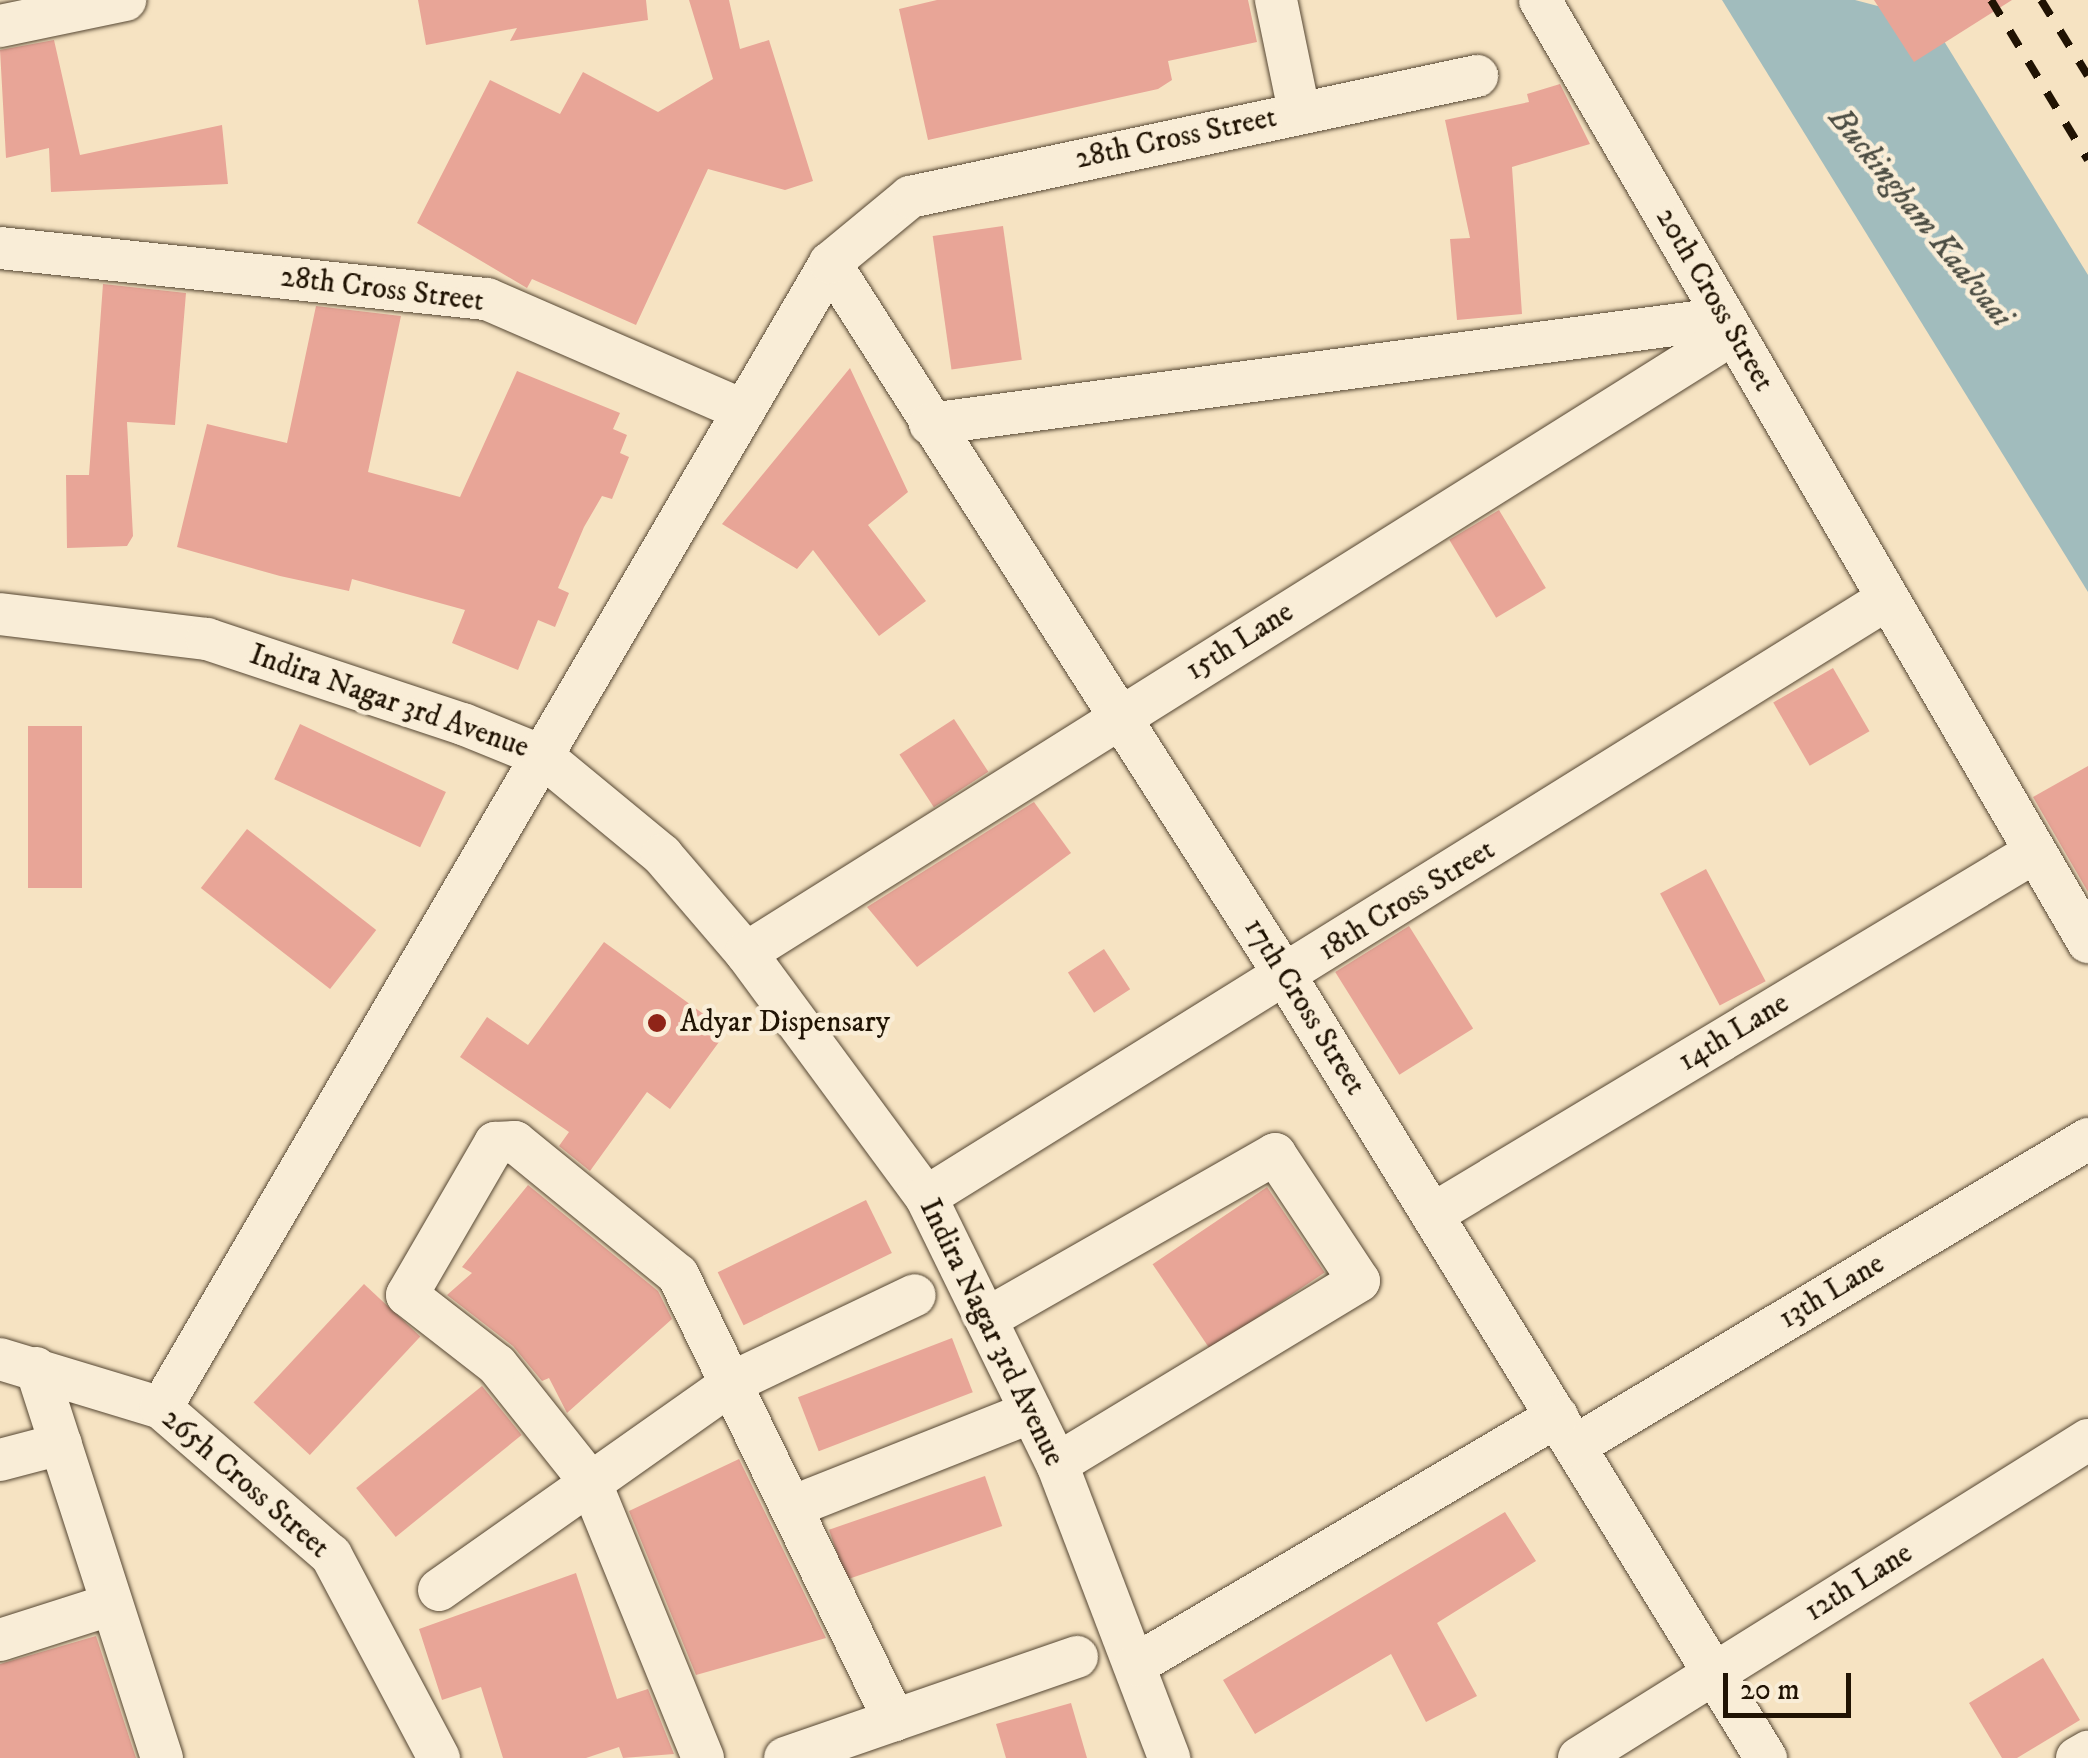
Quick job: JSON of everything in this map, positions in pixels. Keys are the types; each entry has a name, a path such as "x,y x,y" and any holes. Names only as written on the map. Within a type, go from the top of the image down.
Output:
{"street":[{"path":"0,26 125,0"},
{"name":"28th Cross Street","path":"1276,0 1299,112"},
{"name":"20th Cross Street","path":"1540,0 2088,942"},
{"name":"28th Cross Street","path":"161,1408 830,263 910,197 1477,76"},
{"name":"28th Cross Street","path":"0,248 486,299 744,411"},
{"name":"17th Cross Street","path":"830,263 1286,977 1766,1758"},
{"path":"930,424 1729,326"},
{"name":"15th Lane","path":"746,953 1729,326"},
{"name":"18th Cross Street","path":"926,1197 1286,977 1886,600"},
{"name":"Indira Nagar 3rd Avenue","path":"0,614 207,638 542,756 662,855 746,953 926,1197 1057,1464 1169,1758"},
{"name":"14th Lane","path":"1433,1214 2035,852"},
{"name":"13th Lane","path":"1136,1665 1566,1431 2088,1139"},
{"path":"703,1758 590,1483 498,1365 408,1295 495,1143 515,1142 678,1275 735,1381 894,1720"},
{"path":"986,1319 1275,1154 1359,1281 1057,1464"},
{"path":"439,1590 735,1381 914,1294"},
{"path":"18,1364 60,1444 162,1758"},
{"name":"265h Cross Street","path":"18,1364 161,1408 331,1555 439,1758"},
{"path":"794,1506 1032,1412"},
{"name":"12th Lane","path":"1579,1758 2088,1440"},
{"path":"0,1460 60,1444"},
{"path":"0,1640 110,1604"},
{"path":"785,1758 1077,1657"},
{"path":"2077,1758 2088,1752"}],"water":[{"name":"Buckingham Kaalvaai","path":"1722,0 1855,0 1931,20 2088,275 2088,592"}],"building":[{"path":"418,0 646,0 648,20 510,41 517,28 426,45"},
{"path":"689,0 729,0 740,49 769,40 813,181 785,190 708,169 636,325 532,279 527,288 417,223 490,80 560,114 583,72 658,112 713,79"},
{"path":"937,0 1248,0 1257,42 1168,61 1172,80 1158,89 928,140 899,9"},
{"path":"1874,0 2012,0 1914,62"},
{"path":"54,40 80,155 222,125 228,184 51,192 49,148 6,158 0,50"},
{"path":"1560,84 1590,144 1512,167 1522,314 1457,320 1450,239 1470,238 1445,120 1529,102 1527,94"},
{"path":"1003,226 1022,360 951,370 933,236"},
{"path":"103,284 186,293 175,425 127,422 133,536 127,546 67,548 66,475 89,475"},
{"path":"316,306 401,316 368,472 460,497 517,371 620,413 613,429 627,435 620,453 629,457 612,499 602,496 584,527 558,588 569,593 555,627 538,620 518,670 452,643 465,610 352,579 349,591 280,576 177,547 207,424 287,443"},
{"path":"850,368 908,492 868,525 926,601 879,636 813,550 797,569 722,524"},
{"path":"1499,510 1546,588 1496,618 1449,540"},
{"path":"1833,668 1870,731 1810,766 1773,702"},
{"path":"954,719 988,772 934,807 899,754"},
{"path":"300,724 446,792 420,847 274,779"},
{"path":"28,726 82,726 82,888 28,888"},
{"path":"2088,766 2088,892 2033,797"},
{"path":"1034,802 1071,853 917,967 867,907"},
{"path":"247,829 376,930 330,989 201,888"},
{"path":"1706,869 1766,981 1720,1006 1660,893"},
{"path":"1409,926 1473,1029 1399,1075 1335,972"},
{"path":"604,942 727,1031 670,1109 647,1092 590,1171 559,1146 569,1132 460,1057 487,1017 528,1045"},
{"path":"1104,949 1130,989 1094,1013 1068,972"},
{"path":"528,1185 658,1291 672,1319 567,1413 549,1378 542,1381 513,1346 447,1295 472,1273 462,1267"},
{"path":"1267,1187 1325,1272 1210,1350 1153,1264"},
{"path":"866,1200 892,1253 744,1325 718,1272"},
{"path":"364,1284 420,1337 310,1455 254,1402"},
{"path":"952,1338 973,1392 819,1451 798,1397"},
{"path":"482,1386 522,1435 396,1537 356,1488"},
{"path":"739,1459 826,1638 696,1675 629,1511"},
{"path":"985,1476 1002,1526 846,1580 829,1530"},
{"path":"1505,1512 1536,1561 1437,1623 1477,1696 1426,1722 1391,1654 1255,1734 1223,1680"},
{"path":"576,1573 617,1699 648,1689 674,1754 623,1758 619,1747 586,1758 503,1758 481,1687 442,1700 419,1629"},
{"path":"96,1636 136,1758 0,1758 0,1664"},
{"path":"2043,1658 2080,1720 2017,1758 2002,1758 1969,1703"},
{"path":"1071,1703 1087,1758 1006,1758 996,1724"}],"railway":[{"path":"1991,0 2088,160"},
{"path":"2041,0 2088,76"}],"place":[{"name":"Adyar Dispensary","path":"657,1023"}]}
